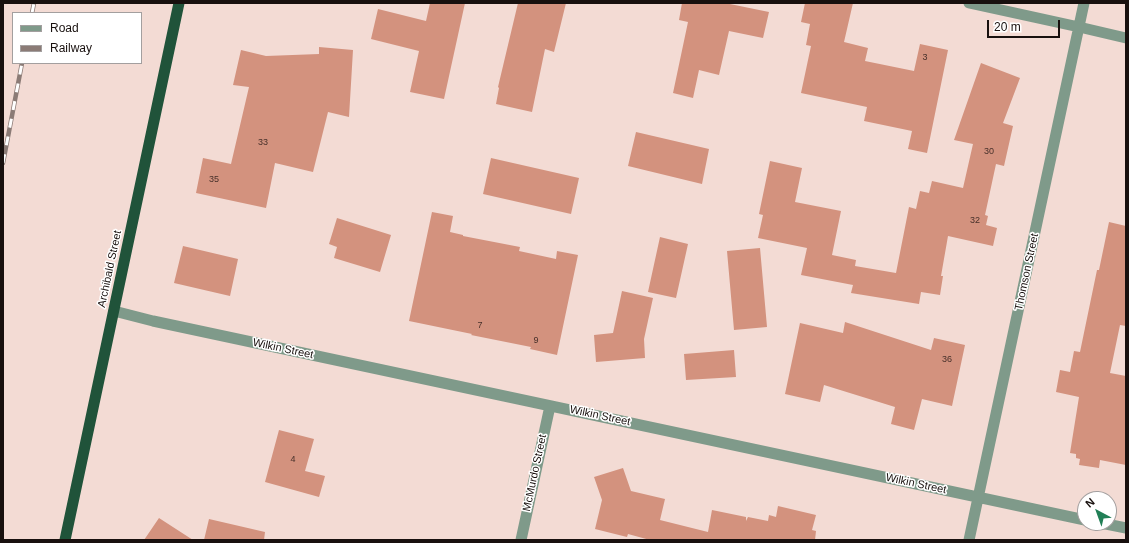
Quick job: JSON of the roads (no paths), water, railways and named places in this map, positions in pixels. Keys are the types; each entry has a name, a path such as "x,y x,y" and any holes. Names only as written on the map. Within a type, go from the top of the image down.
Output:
{"highway":[{"name":"Archibald Street","path":"65,540 179,3"}],"street":[{"path":"969,3 1126,38"},
{"name":"Thomson Street","path":"969,540 1084,3"},
{"name":"Wilkin Street","path":"114,312 1077,518"},
{"name":"McMurdo Street","path":"521,540 550,406"}],"railway":[{"path":"32,12 34,3"},
{"path":"3,163 22,64"}]}
